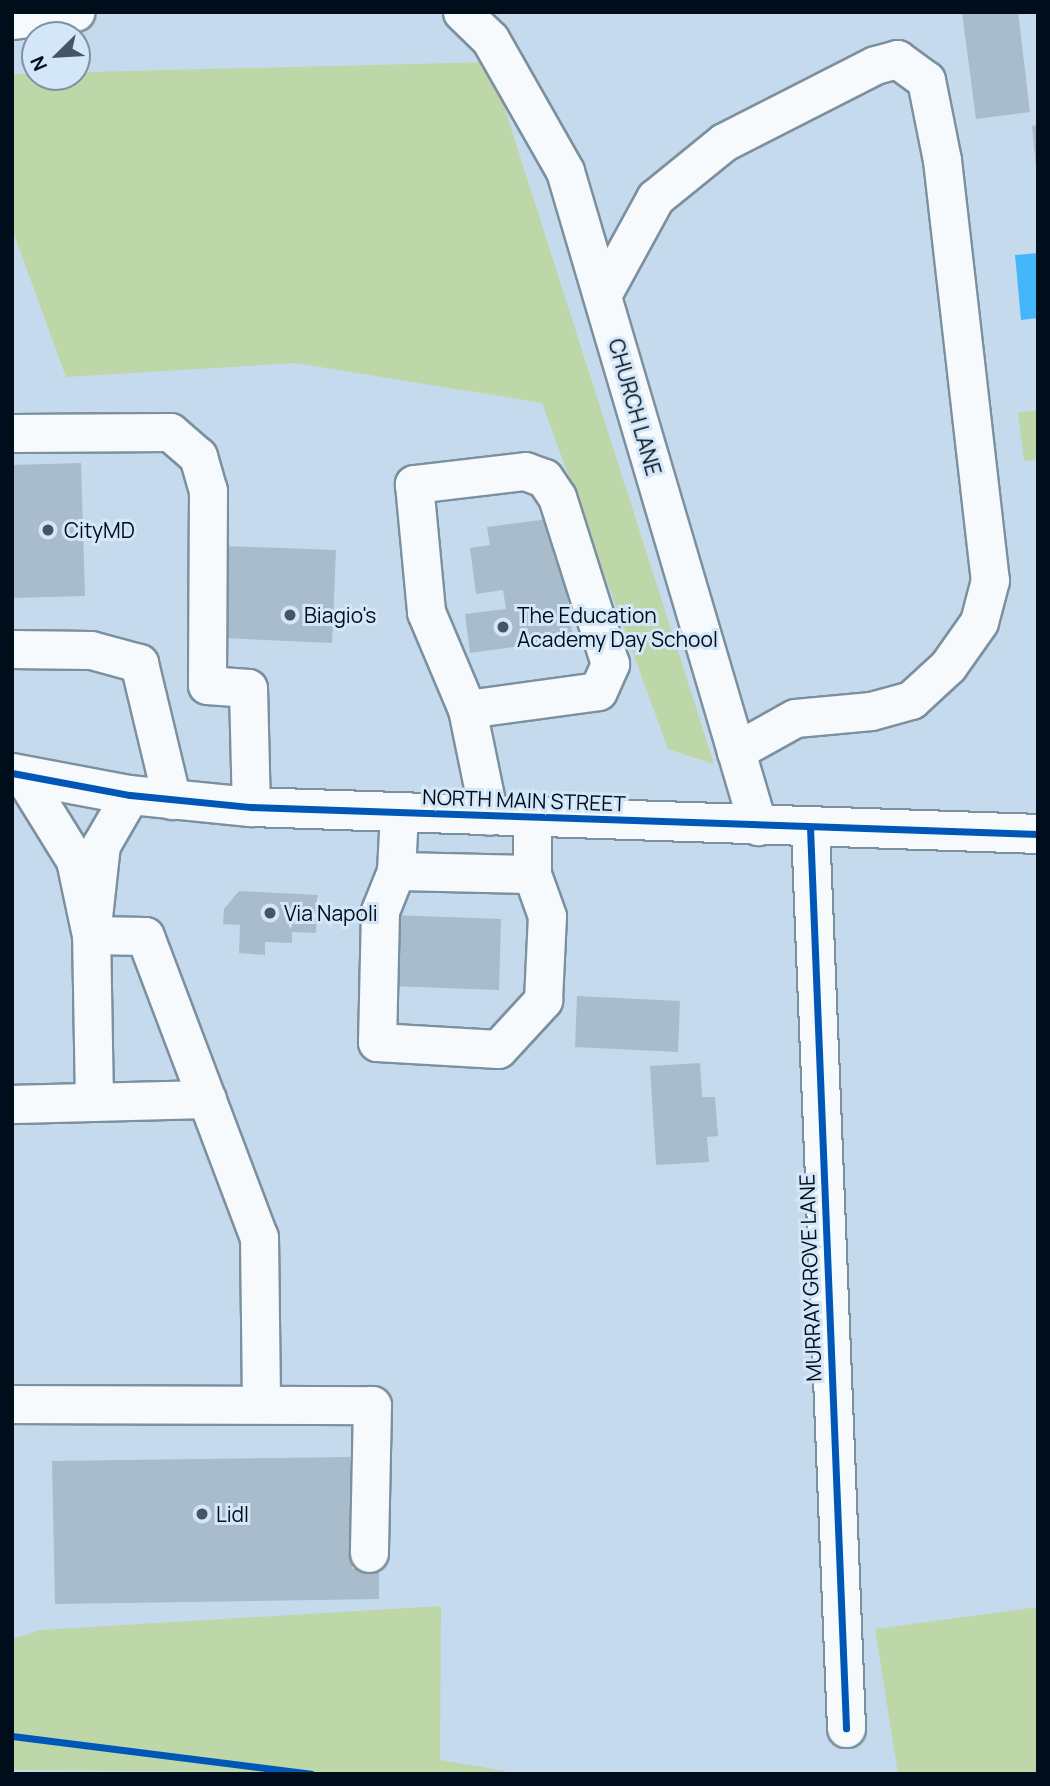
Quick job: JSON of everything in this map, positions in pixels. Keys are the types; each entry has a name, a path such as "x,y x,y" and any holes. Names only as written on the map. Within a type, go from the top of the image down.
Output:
{"highway":[{"name":"NORTH MAIN STREET","path":"18,774 130,795 251,807 1038,834"}],"street":[{"path":"12,20 75,12"},
{"name":"CHURCH LANE","path":"463,12 490,39 565,171 758,826"},
{"path":"602,295 655,198 724,142 875,65 897,59 926,80 942,160 990,580 979,622 948,666 911,699 871,711 795,718 736,751"},
{"path":"12,433 170,432 198,456 208,490 207,685 248,688 251,807"},
{"path":"467,709 598,691 610,664 557,498 544,478 525,471 414,484 426,612 467,709 489,816"},
{"path":"12,649 91,650 139,663 172,800"},
{"path":"18,774 75,860 91,935"},
{"path":"94,1102 91,935 101,845 130,795"},
{"path":"399,812 396,871 380,911 377,1042 498,1049 543,1000 548,916 532,874 532,817"},
{"name":"MURRAY GROVE LANE","path":"810,827 846,1728"},
{"path":"396,871 532,874"},
{"path":"91,935 145,936 259,1237 261,1404"},
{"path":"12,1104 207,1099"},
{"path":"12,1404 372,1405 369,1553"}],"green space":[{"path":"490,62 714,764 668,749 542,403 295,363 66,377 12,229 12,74 21,74 21,91 91,91 91,72"},
{"path":"1038,410 1038,459 1024,461 1018,413"},
{"path":"441,1606 440,1760 521,1774 12,1770 12,1639 41,1630"},
{"path":"1038,1607 1038,1774 898,1774 875,1629"}],"water":[{"path":"1038,253 1038,318 1021,320 1015,255"}],"building":[{"path":"962,12 1018,12 1030,112 976,119"},
{"path":"1038,125 1038,166 1036,166 1032,126"},
{"name":"CityMD","path":"81,463 85,596 12,598 12,465"},
{"path":"549,519 554,558 562,557 573,639 470,653 465,614 506,609 503,590 476,594 470,548 490,545 487,527"},
{"path":"224,546 336,550 332,643 221,638"},
{"path":"239,891 318,895 316,933 292,932 292,943 265,942 265,955 239,953 240,925 223,924 224,909"},
{"path":"392,915 501,919 499,990 389,986"},
{"path":"577,996 680,1001 678,1052 575,1047"},
{"path":"700,1063 702,1097 715,1097 718,1136 707,1137 709,1162 656,1165 650,1066"},
{"name":"Lidl","path":"350,1457 352,1569 379,1568 379,1599 55,1604 52,1461"}],"cycle path":[{"path":"12,773 130,795 251,807 1038,834"},
{"path":"810,827 846,1728"},
{"path":"12,1736 311,1774"}],"place":[{"name":"CityMD","path":"48,530"},
{"name":"Biagio's","path":"290,615"},
{"name":"The Education Academy Day School","path":"503,627"},
{"name":"Via Napoli","path":"270,913"},
{"name":"Lidl","path":"202,1514"}]}
